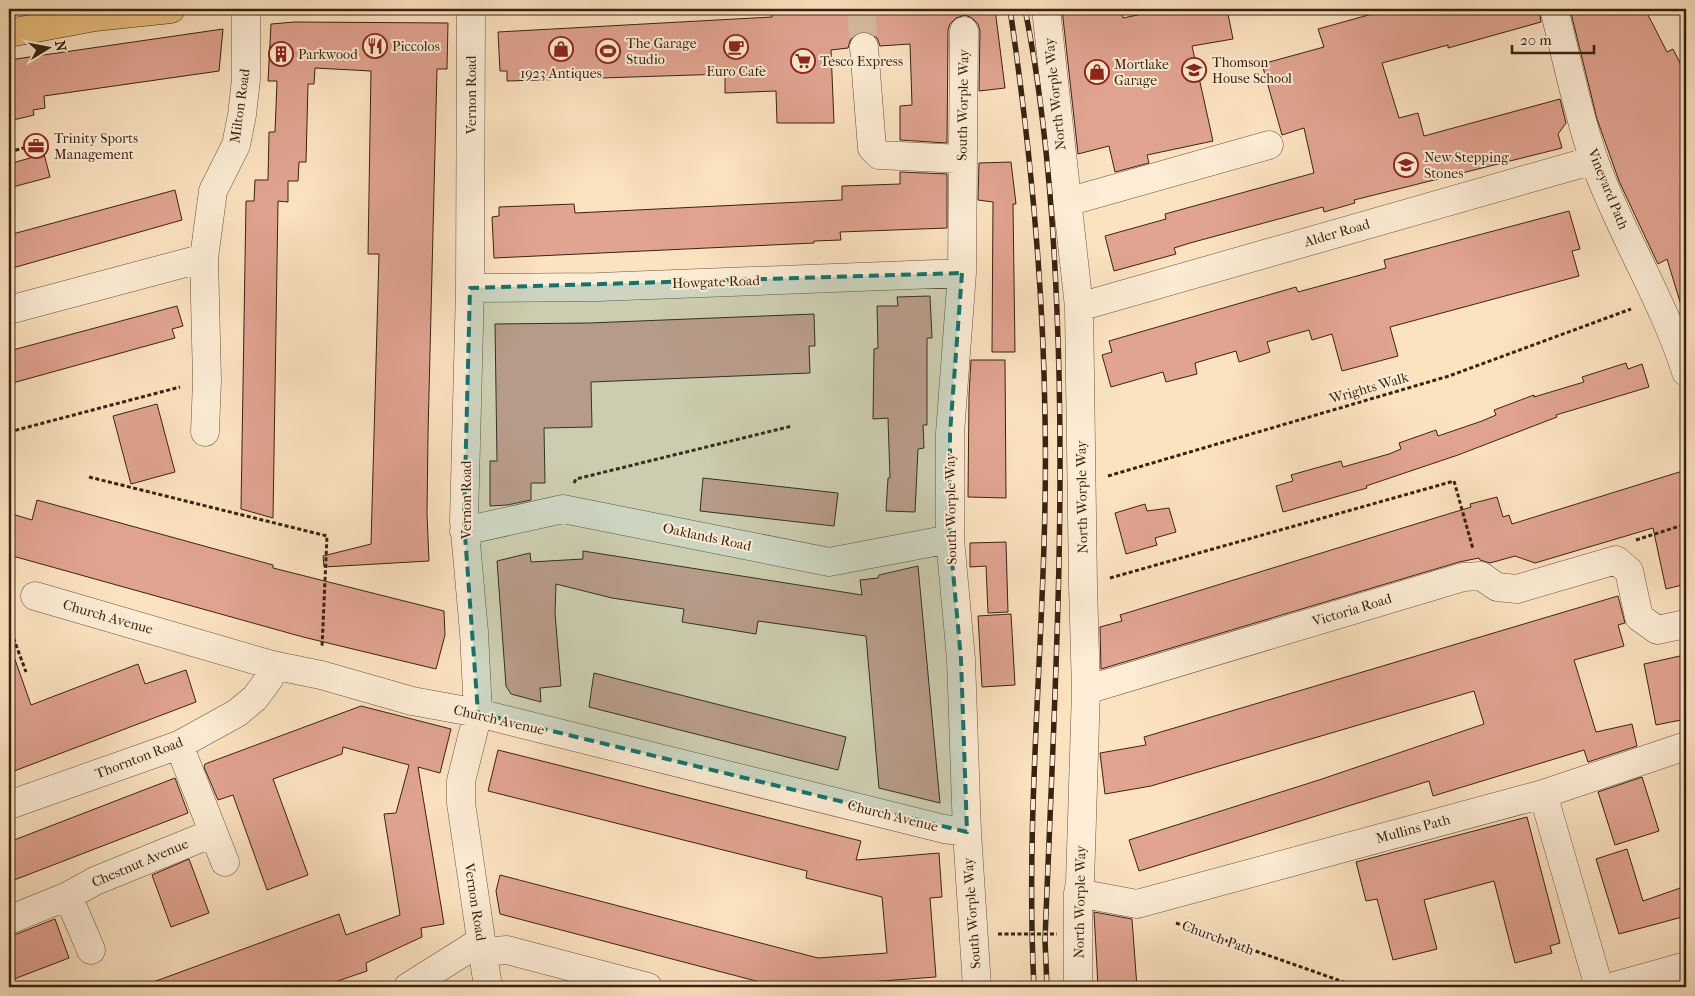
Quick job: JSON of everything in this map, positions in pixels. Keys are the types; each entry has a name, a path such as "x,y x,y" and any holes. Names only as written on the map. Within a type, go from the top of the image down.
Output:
{"main road":[{"path":"9,33 48,17 95,17 171,9"}],"street":[{"name":"Milton Road","path":"205,432 207,380 204,258 213,191 236,145 240,122 246,79 246,9"},
{"name":"Vernon Road","path":"471,9 470,288 464,531 474,632 478,713 461,781 461,803 488,987"},
{"name":"North Worple Way","path":"1046,9 1080,307 1081,481 1086,690 1080,883 1078,893 1078,987"},
{"name":"Vineyard Path","path":"1554,9 1594,160 1660,306 1680,332 1686,372"},
{"name":"South Worple Way","path":"964,31 962,273 950,433 950,539 960,659 967,832 977,987"},
{"path":"864,47 872,148 879,155 962,159"},
{"path":"1067,202 1269,145"},
{"name":"Alder Road","path":"1080,307 1594,160"},
{"path":"9,310 204,258"},
{"name":"Howgate Road","path":"470,288 598,287 962,273"},
{"name":"Oaklands Road","path":"464,531 563,508 829,562 950,539"},
{"path":"1481,576 1498,586 1516,589 1616,560 1629,571 1639,617 1657,630 1686,624"},
{"name":"Victoria Road","path":"1086,690 1463,577 1481,576"},
{"name":"Church Avenue","path":"35,596 272,665 321,675 412,701 478,713 944,829 967,832"},
{"name":"Thornton Road","path":"9,805 179,745 243,708 255,698 269,679 272,665"},
{"path":"179,745 224,862"},
{"name":"Mullins Path","path":"1137,904 1543,794 1686,746"},
{"path":"1543,794 1599,987"},
{"name":"Chestnut Avenue","path":"9,920 68,896 95,881 213,833"},
{"path":"1078,893 1137,904"},
{"path":"68,896 91,950"},
{"path":"408,987 482,946 507,950 648,987"},
{"path":"1611,987 1683,967"}],"path":[{"path":"9,152 28,147"},
{"name":"Wrights Walk","path":"1081,481 1089,481 1449,376 1629,309 1660,306"},
{"path":"9,432 207,380"},
{"path":"563,508 576,479 792,426"},
{"path":"89,477 327,536 321,675"},
{"path":"1083,585 1454,481 1481,576"},
{"path":"1616,560 1635,540 1686,524"},
{"path":"9,626 26,672"},
{"name":"Church Path","path":"1137,904 1171,921 1358,987"},
{"path":"998,934 1057,934"}],"highlighted area":[{"path":"962,273 950,433 950,539 961,659 967,832 478,713 464,521 470,288"}],"building":[{"path":"771,9 995,9 1005,88 979,91 980,31 978,24 972,18 965,15 956,18 950,24 948,30 947,143 900,140 900,106 912,105 910,44 880,46 877,38 863,31 855,34 848,48 831,50 834,123 777,123 776,91 725,93 725,74 507,81 507,71 500,71 498,32 772,17"},
{"path":"1062,9 1121,9 1123,18 1166,9 1227,9 1233,39 1192,46 1213,141 1147,155 1149,163 1115,172 1109,146 1078,154"},
{"path":"1390,9 1539,9 1541,22 1448,48 1448,45 1382,63 1399,118 1418,113 1424,136 1560,99 1566,123 1558,134 1562,148 1354,200 1355,203 1324,212 1323,207 1190,243 1174,248 1176,254 1114,271 1105,236 1166,219 1165,214 1314,173 1304,128 1282,135 1262,64 1324,47 1318,29"},
{"path":"1570,9 1645,9 1667,52 1673,49 1686,75 1686,304 1681,305 1667,259 1658,264 1619,181 1597,119"},
{"path":"295,22 448,23 447,69 437,69 428,434 427,514 429,561 324,567 323,556 371,544 379,254 368,254 371,71 315,68 314,84 308,84 306,162 299,162 298,181 288,181 288,202 278,201 273,518 241,509 246,201 254,201 255,180 268,180 269,132 275,132 277,81 268,81 271,24"},
{"path":"223,29 219,71 44,96 45,108 33,110 34,115 9,121 9,60"},
{"path":"44,154 50,177 9,188 9,164"},
{"path":"1011,162 1016,204 1013,204 1015,352 992,352 993,202 978,200 979,163"},
{"path":"900,172 947,174 947,228 840,232 841,240 814,241 814,243 494,258 492,217 499,216 499,207 574,204 575,213 842,200 842,186 900,184"},
{"path":"175,190 182,220 9,269 9,235"},
{"path":"1569,211 1580,249 1572,251 1579,276 1390,327 1398,356 1342,371 1332,334 1312,340 1309,330 1267,342 1270,352 1239,362 1236,351 1195,363 1197,374 1166,382 1163,372 1111,387 1102,355 1112,352 1109,341 1296,287 1298,292 1386,268 1384,260"},
{"path":"930,296 932,338 927,338 927,425 923,425 924,448 918,449 915,512 886,511 888,478 890,478 888,418 873,419 874,349 878,348 877,306 898,306 897,297"},
{"path":"177,306 183,326 172,329 175,338 9,384 9,351"},
{"path":"814,314 815,346 809,346 810,373 591,382 592,427 544,428 545,483 531,483 531,500 490,506 490,461 497,461 495,324 589,323"},
{"path":"971,360 1005,360 1006,498 968,497"},
{"path":"1626,363 1628,369 1642,364 1649,387 1556,415 1557,417 1458,455 1366,486 1367,488 1283,512 1276,486 1293,481 1291,475 1341,461 1343,467 1389,454 1401,449 1399,443 1436,430 1438,436 1482,421 1496,415 1494,410 1534,395 1534,397 1584,382 1582,377"},
{"path":"157,404 175,472 131,484 113,416"},
{"path":"1686,470 1686,517 1682,518 1686,536 1686,584 1666,589 1653,528 1535,563 1515,556 1490,563 1479,558 1459,562 1101,669 1100,627 1122,621 1120,615 1471,507 1470,504 1497,497 1503,517 1509,515 1512,524"},
{"path":"703,478 838,493 834,526 700,511"},
{"path":"37,500 273,565 273,568 444,611 445,635 436,669 303,637 9,555 9,513 32,520"},
{"path":"1145,504 1147,511 1169,508 1176,532 1155,538 1157,545 1126,554 1115,513"},
{"path":"1006,542 1008,612 988,613 986,566 970,567 970,543"},
{"path":"583,551 862,595 860,580 878,578 879,575 918,566 940,803 879,788 866,636 758,621 756,634 682,622 684,609 612,598 556,584 555,613 561,686 540,688 541,702 511,694 506,686 497,561 530,553 531,562 583,559"},
{"path":"1618,596 1625,623 1618,625 1624,646 1574,660 1596,732 1632,724 1637,746 1588,762 1584,750 1433,796 1429,781 1139,871 1129,840 1319,780 1484,724 1474,691 1151,786 1105,794 1100,753 1146,745 1144,737"},
{"path":"1011,614 1015,685 982,687 978,616"},
{"path":"9,651 12,651 31,705 138,664 145,684 186,670 196,702 9,773"},
{"path":"1680,656 1686,684 1686,719 1656,725 1644,664"},
{"path":"594,673 846,737 838,770 589,707"},
{"path":"361,706 451,729 440,773 418,767 444,924 421,928 422,937 366,963 367,971 320,987 145,987 145,985 339,914 346,935 400,915 384,814 396,813 409,765 343,747 342,754 273,779 308,875 267,890 233,795 218,800 204,767 205,764"},
{"path":"498,750 861,841 856,860 939,853 942,897 930,898 936,977 868,982 868,987 779,987 500,914 496,891 500,875 818,958 887,953 882,897 806,878 807,871 488,791"},
{"path":"1642,777 1659,831 1615,845 1598,792"},
{"path":"175,778 188,813 9,882 9,842"},
{"path":"1527,817 1560,943 1550,946 1552,953 1515,963 1494,881 1424,900 1437,949 1393,960 1377,899 1366,901 1356,862"},
{"path":"1627,849 1643,901 1686,886 1686,916 1619,934 1596,859"},
{"path":"189,859 209,913 171,927 152,875"},
{"path":"1094,912 1132,919 1137,987 1098,987"},
{"path":"55,919 69,958 9,981 9,937"}],"tunnel":[{"path":"861,9 864,47"}],"railway":[{"path":"1010,9 1024,110 1034,212 1044,365 1044,559 1032,844 1034,987"},
{"path":"1025,9 1038,84 1047,159 1055,274 1059,390 1059,547 1055,705 1045,940 1047,987"}],"place":[{"name":"Piccolos","path":"375,46"},
{"name":"Euro Cafe","path":"736,47"},
{"name":"1923 Antiques","path":"561,49"},
{"name":"The Garage Studio","path":"608,51"},
{"name":"Parkwood","path":"281,54"},
{"name":"Tesco Express","path":"803,61"},
{"name":"Thomson House School","path":"1194,70"},
{"name":"Mortlake Garage","path":"1097,72"},
{"name":"Trinity Sports Management","path":"36,146"},
{"name":"New Stepping Stones","path":"1406,165"}]}
